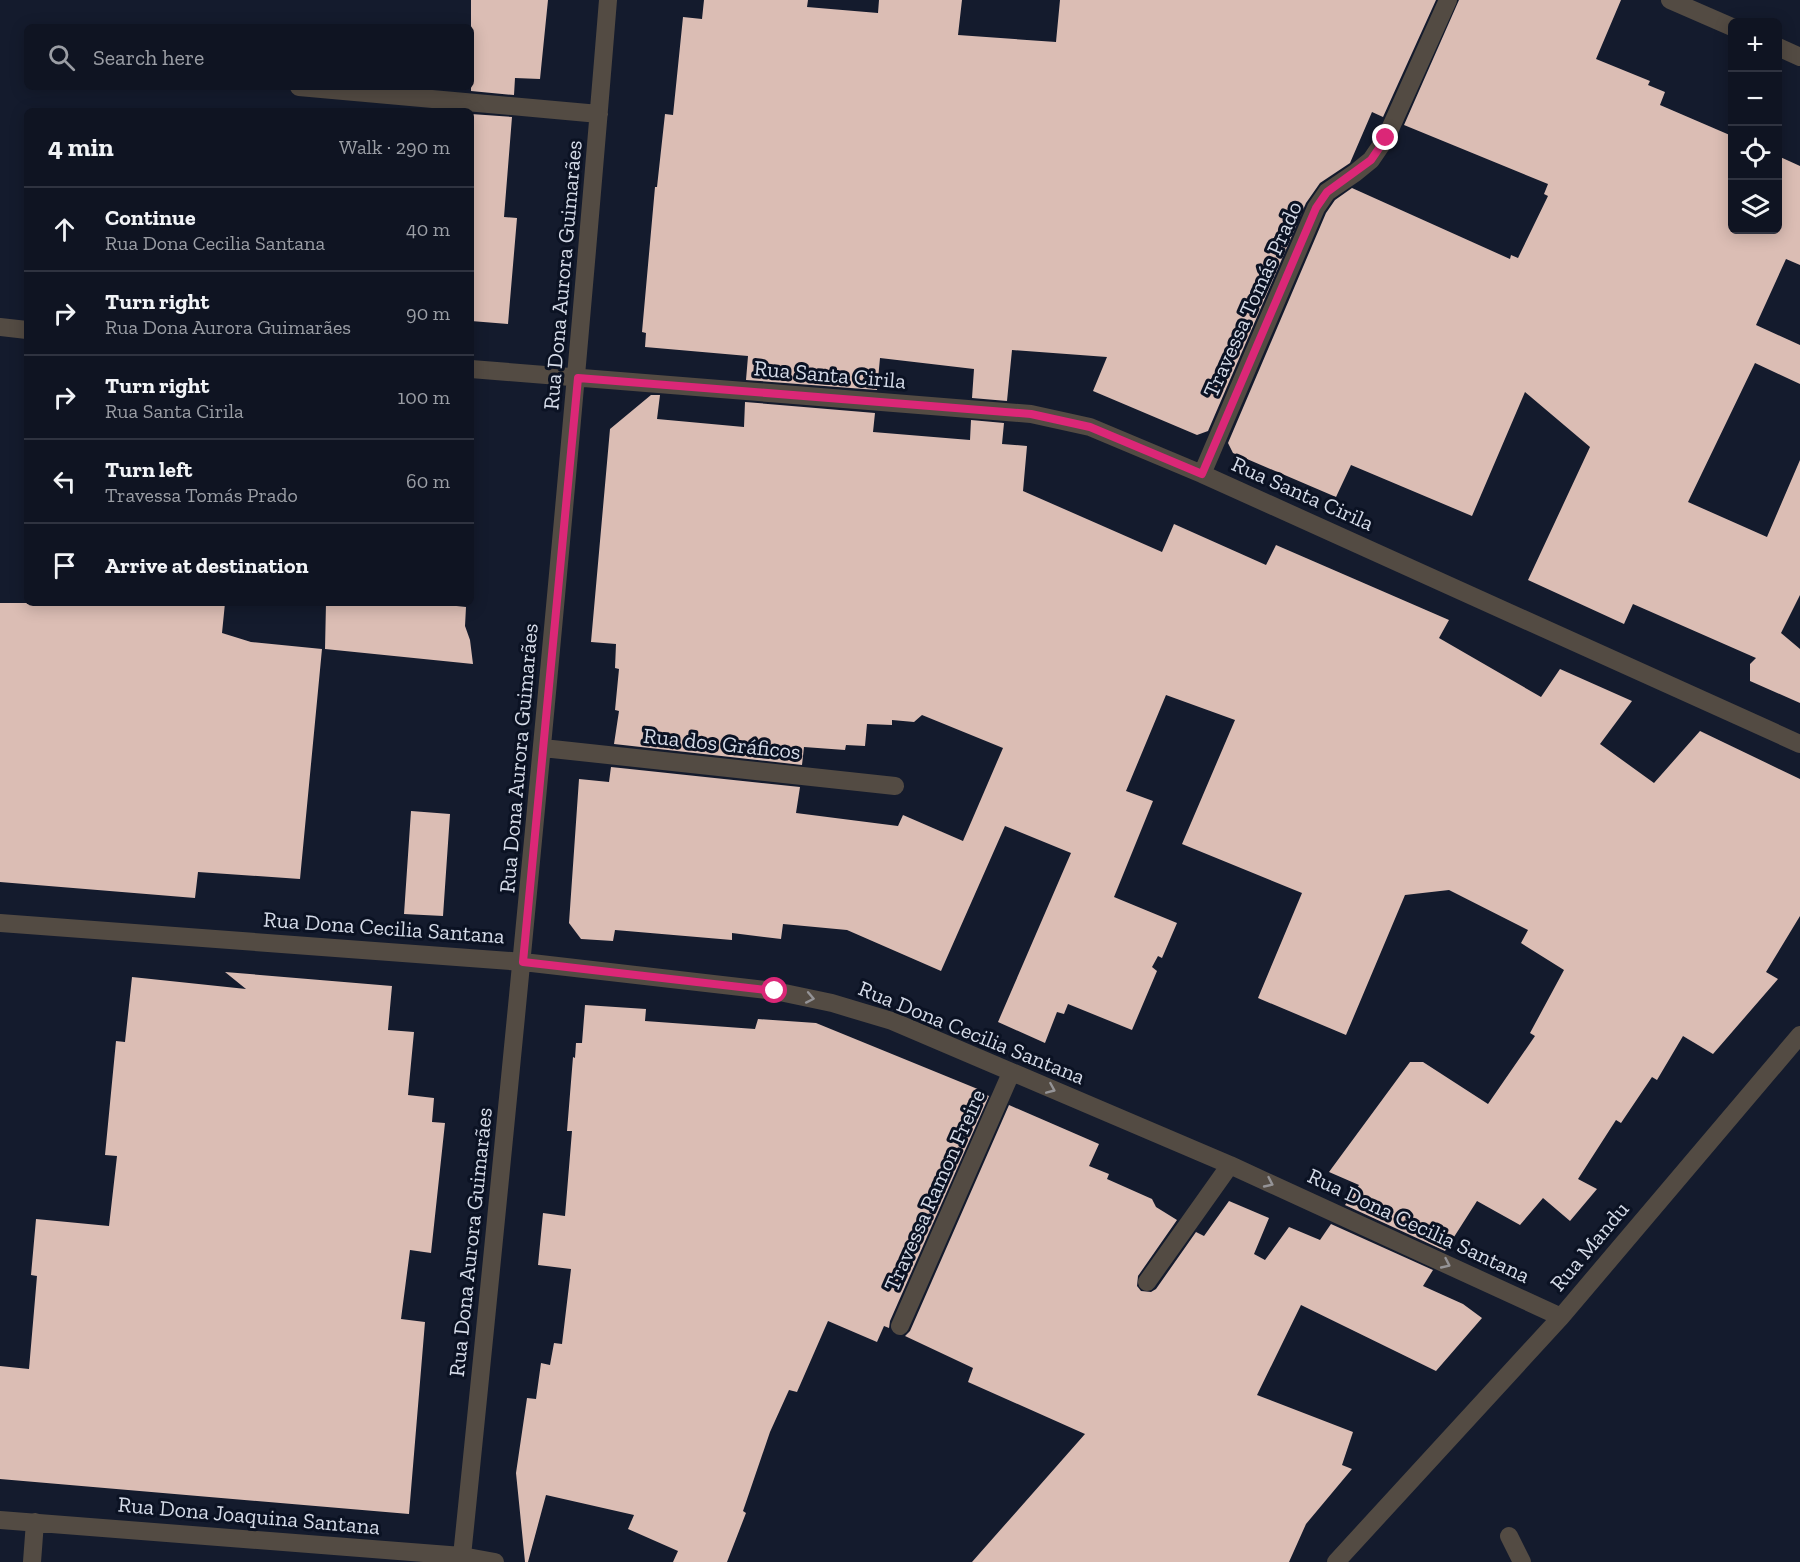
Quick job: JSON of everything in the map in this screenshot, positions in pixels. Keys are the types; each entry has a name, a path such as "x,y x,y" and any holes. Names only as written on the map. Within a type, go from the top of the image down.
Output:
{"street":[{"name":"Rua Dona Aurora Guimarães","path":"462,1556 523,962 578,378 608,0"},
{"name":"Travessa Tomás Prado","path":"1202,474 1316,208 1327,192 1371,160 1386,138 1448,0"},
{"path":"1670,0 1728,25"},
{"path":"1782,49 1800,57"},
{"path":"332,90 599,114"},
{"path":"0,327 24,330"},
{"name":"Rua Santa Cirila","path":"474,369 1031,414 1090,427 1202,474 1800,744"},
{"name":"Rua dos Gráficos","path":"543,748 895,786"},
{"name":"Rua Dona Cecilia Santana","path":"0,923 523,962 775,991 832,1002 892,1021 1230,1165 1561,1317"},
{"name":"Rua Mandu","path":"1336,1562 1561,1317 1800,1035"},
{"name":"Travessa Ramon Freire","path":"900,1326 1011,1072"},
{"path":"1147,1282 1230,1165"},
{"name":"Rua Dona Joaquina Santana","path":"0,1520 462,1556 495,1562"},
{"path":"32,1562 35,1522"},
{"path":"1509,1536 1522,1562"}],"building":[{"path":"471,0 548,0 540,79 515,78 514,95 471,91 474,90 474,24 471,24"},
{"path":"704,0 808,0 807,7 878,13 879,0 962,0 958,35 1056,42 1060,0 1436,0 1383,117 1372,112 1350,163 1320,183 1306,203 1208,431 1197,435 1093,391 1107,357 1012,350 1007,401 972,398 974,369 880,358 877,390 746,380 748,356 645,347 646,333 642,332 655,187 657,187 665,114 673,115 683,17 702,19"},
{"path":"1459,0 1621,0 1596,59 1650,81 1648,85 1665,92 1660,105 1728,134 1728,234 1782,234 1782,158 1800,166 1800,265 1786,259 1756,325 1800,345 1800,384 1755,363 1688,502 1767,537 1800,460 1800,595 1781,633 1800,649 1800,703 1750,681 1750,664 1756,658 1633,604 1624,624 1528,580 1590,447 1525,392 1472,516 1351,465 1336,497 1233,453 1228,443 1326,213 1335,200 1352,188 1510,259 1511,255 1518,258 1548,196 1544,194 1548,184 1404,125"},
{"path":"474,114 512,117 504,217 517,218 508,324 474,321"},
{"path":"651,395 660,395 657,419 744,427 745,402 875,413 873,432 970,440 971,420 1004,423 1002,444 1027,446 1023,491 1162,552 1174,524 1266,565 1276,545 1449,620 1439,638 1541,697 1560,669 1632,701 1600,744 1654,783 1700,731 1800,779 1800,916 1766,972 1778,979 1713,1054 1683,1036 1657,1080 1652,1077 1621,1123 1616,1120 1578,1179 1597,1189 1570,1221 1543,1198 1520,1225 1477,1201 1445,1251 1345,1205 1359,1185 1329,1172 1410,1062 1423,1062 1488,1104 1535,1036 1530,1033 1564,970 1521,943 1528,930 1449,890 1405,895 1346,1035 1258,998 1302,893 1182,844 1235,720 1166,695 1126,791 1153,801 1114,897 1177,923 1162,958 1158,956 1152,967 1157,971 1132,1030 1068,1004 1064,1014 1057,1012 1045,1043 998,1022 1071,853 1005,826 941,971 847,930 783,924 781,939 732,933 732,940 615,930 613,941 581,939 569,923 579,779 609,782 611,767 800,787 796,813 898,826 903,815 963,841 1003,748 922,715 914,722 892,720 892,725 867,724 865,746 846,745 845,750 804,747 802,765 614,744 619,711 615,710 619,669 615,668 616,644 591,642 610,429"},
{"path":"0,603 24,603 24,606 225,606 222,633 251,642 322,649 300,879 198,872 195,898 0,882"},
{"path":"326,606 456,606 466,607 465,626 470,640 473,664 325,649"},
{"path":"411,811 450,814 443,916 404,914"},
{"path":"225,972 392,986 388,1030 414,1032 408,1095 434,1098 432,1122 445,1123 431,1253 410,1250 401,1319 425,1322 409,1514 0,1479 0,1366 29,1369 37,1276 31,1275 36,1219 109,1226 117,1156 105,1155 116,1041 125,1042 132,977 246,989"},
{"path":"585,1005 646,1009 645,1021 755,1029 758,1019 816,1023 985,1092 984,1094 989,1096 890,1321 889,1328 884,1326 877,1342 828,1321 797,1392 789,1390 770,1432 743,1511 746,1513 727,1562 673,1562 678,1551 628,1529 634,1515 546,1495 528,1562 525,1562 516,1473 527,1398 536,1399 541,1363 550,1365 554,1343 562,1344 571,1269 538,1265 543,1213 565,1216 572,1131 567,1131 573,1057 575,1058 576,1043 582,1043"},
{"path":"1009,1105 1099,1144 1089,1166 1109,1174 1107,1179 1152,1199 1156,1207 1177,1220 1138,1276 1137,1286 1141,1291 1151,1292 1156,1289 1196,1232 1204,1236 1229,1201 1269,1218 1254,1254 1265,1260 1289,1227 1320,1240 1331,1224 1433,1270 1423,1286 1463,1304 1482,1318 1436,1371 1301,1305 1257,1395 1353,1432 1342,1465 1352,1469 1306,1524 1289,1562 972,1562 1085,1434 968,1382 973,1368 905,1336 910,1331"}],"route":[{"path":"775,991 523,962 578,378 1031,414 1090,427 1202,474 1316,208 1327,192 1371,160 1386,138"}]}
